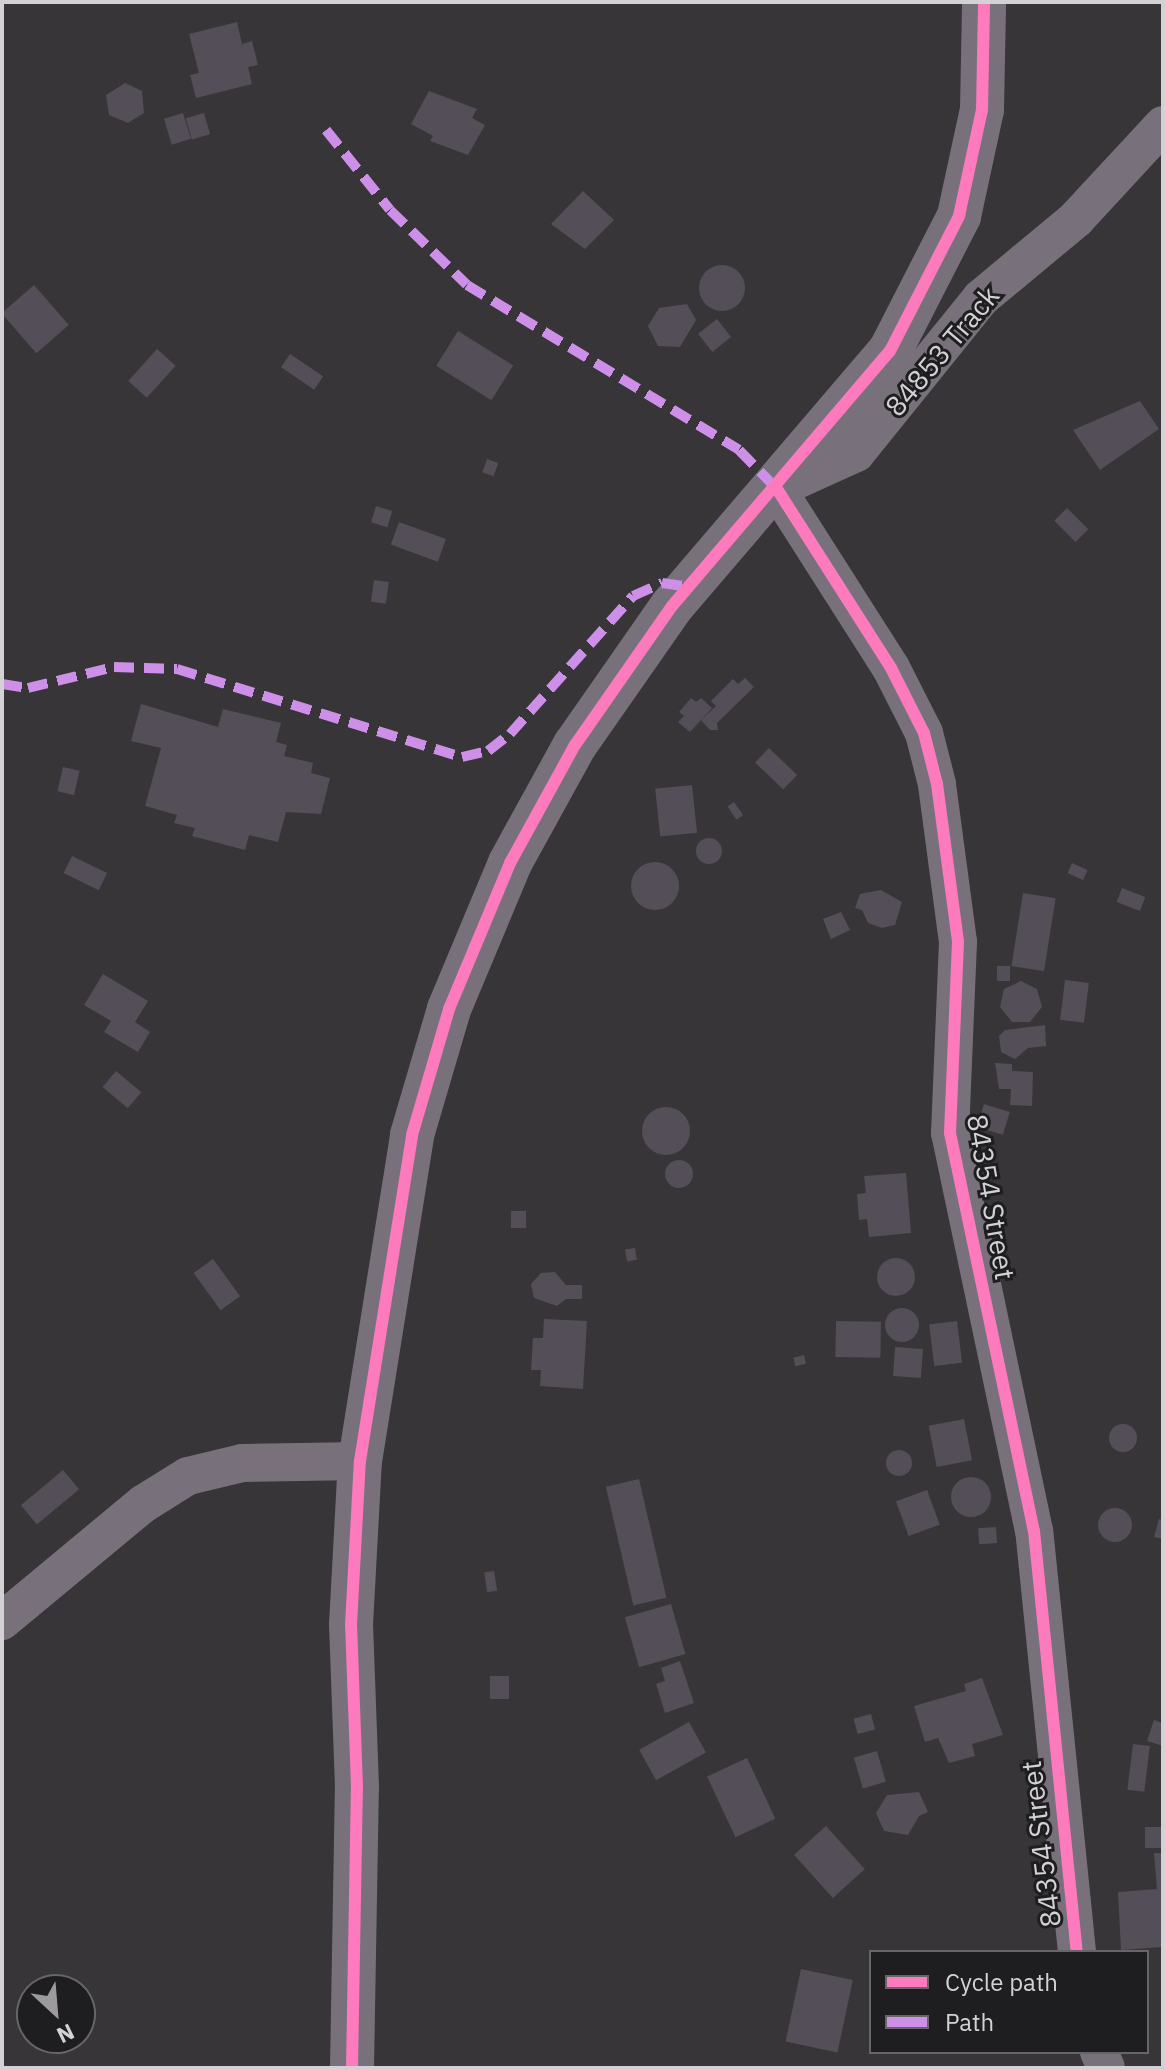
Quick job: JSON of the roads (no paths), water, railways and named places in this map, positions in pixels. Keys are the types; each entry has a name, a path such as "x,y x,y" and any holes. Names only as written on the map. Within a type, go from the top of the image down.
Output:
{"street":[{"path":"352,2068 357,1787 351,1625 360,1461 412,1135 449,1009 510,863 575,745 672,606 777,489 890,351 959,216 982,110 984,2"},
{"name":"84853 Track","path":"777,489 856,453 981,298 1076,219 1163,125"},
{"name":"84354 Street","path":"777,489 891,668 924,733 937,784 958,942 950,1133 1034,1531 1077,1950"},
{"path":"2,1621 143,1504 188,1476 242,1463 360,1461"}]}
